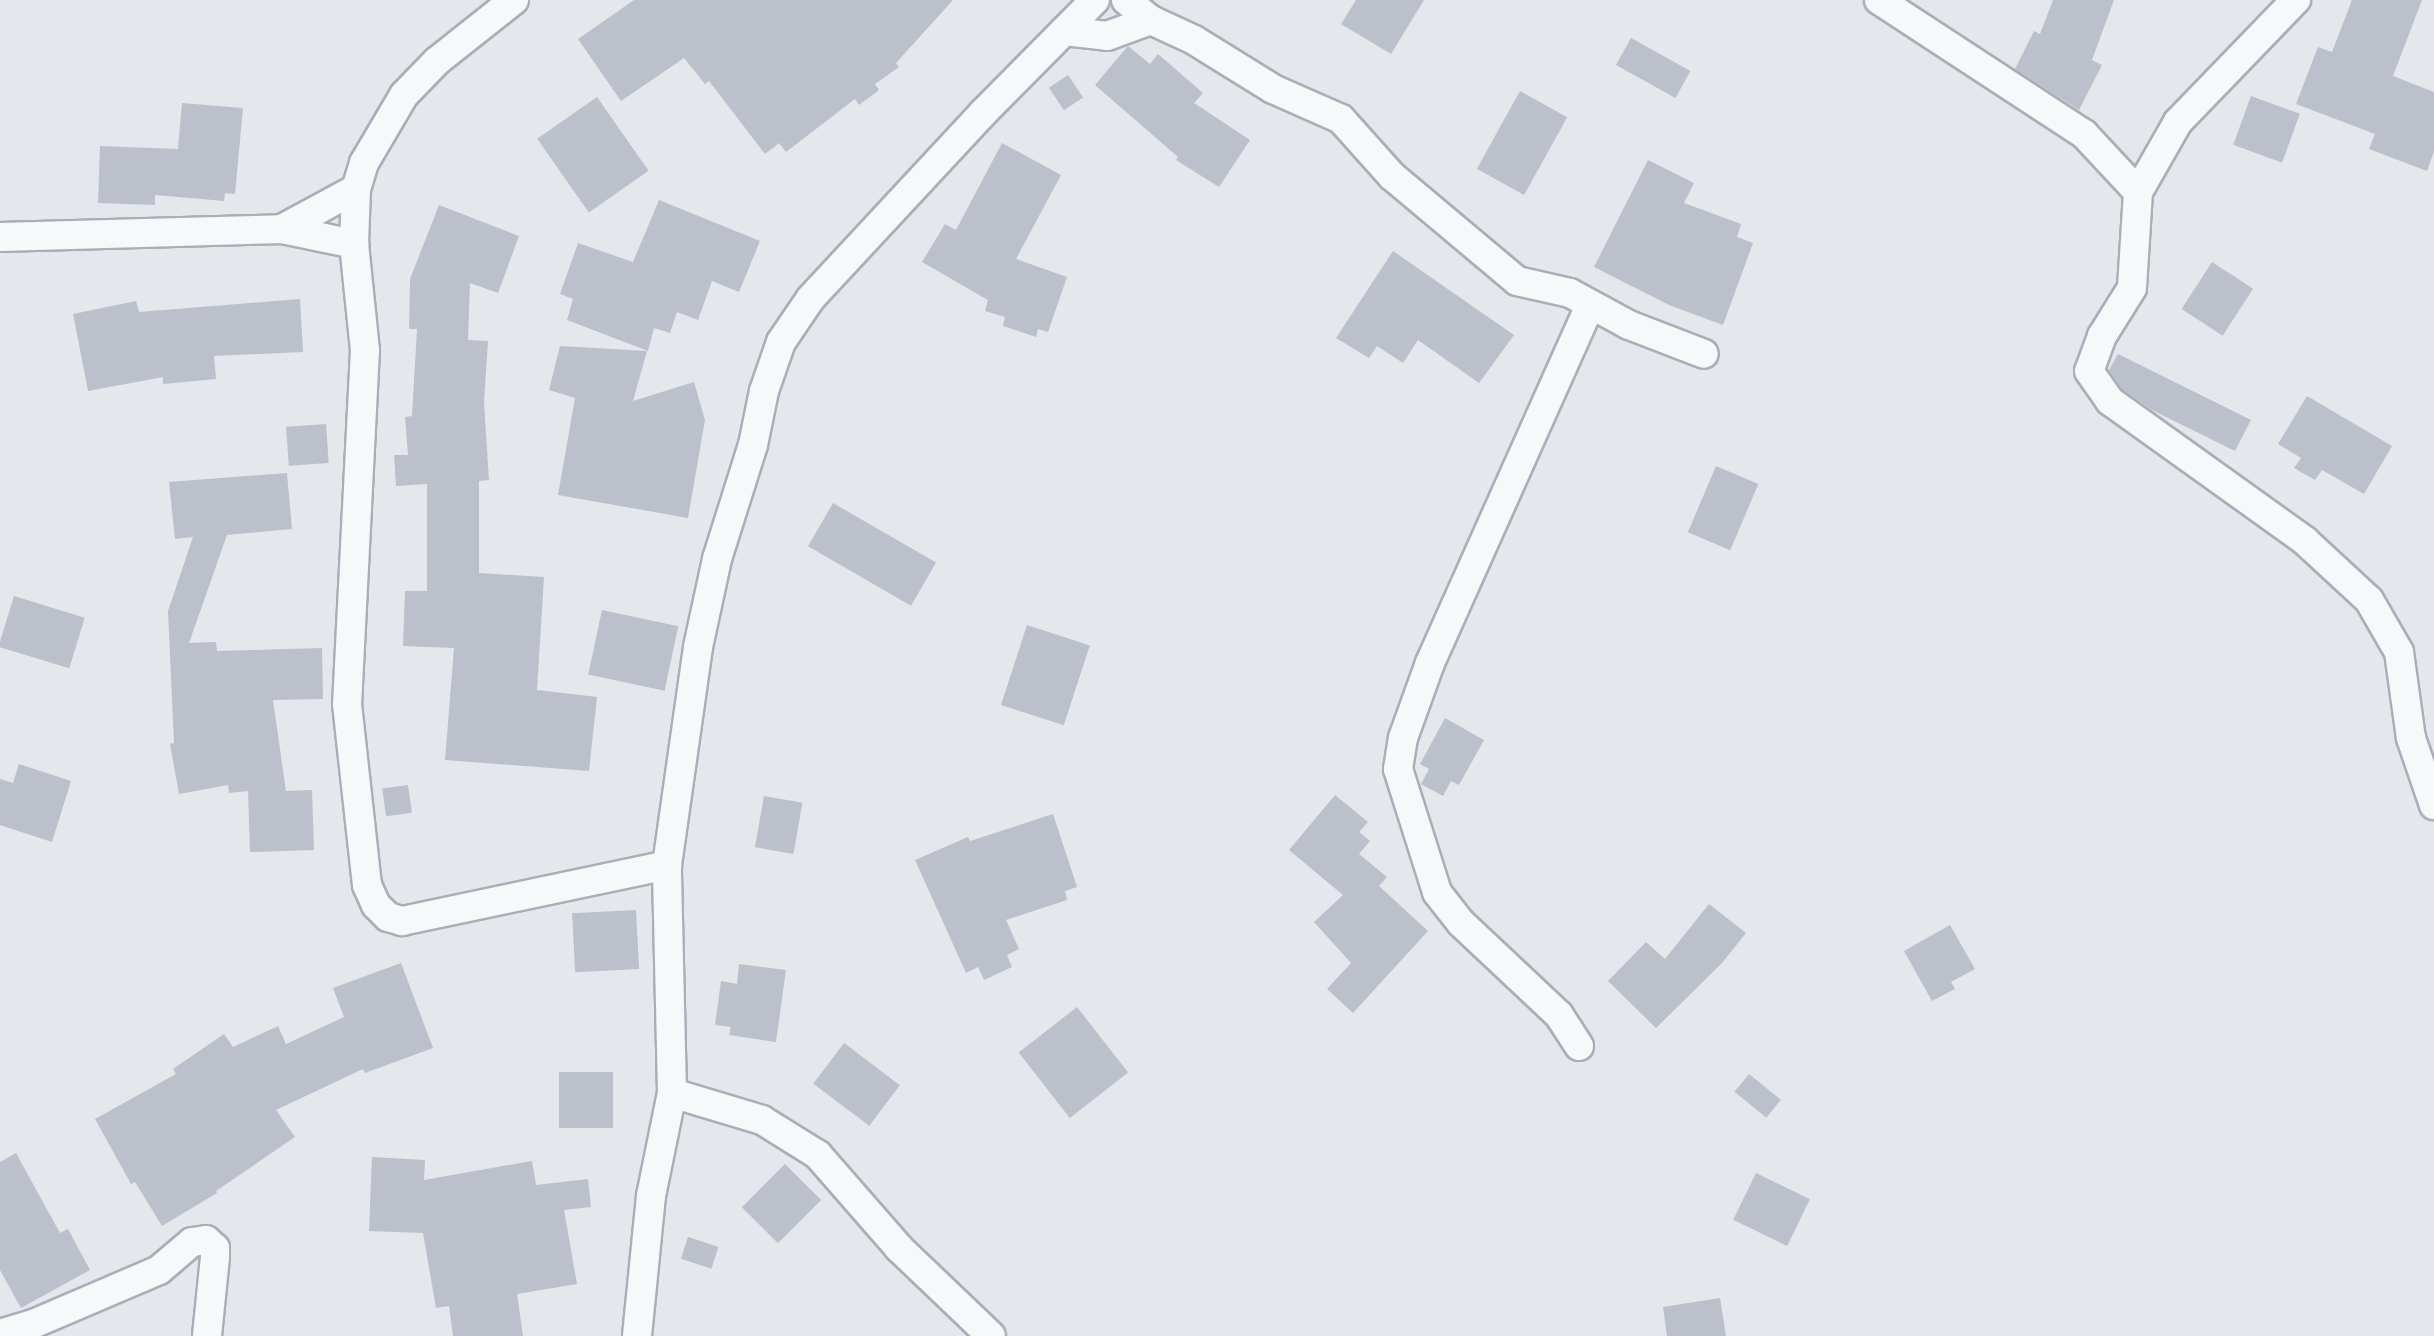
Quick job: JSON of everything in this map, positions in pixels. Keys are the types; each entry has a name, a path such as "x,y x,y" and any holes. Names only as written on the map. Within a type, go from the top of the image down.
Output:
{"street":[{"path":"514,0 437,61 404,95 364,163 356,189 354,244 365,350 347,704 367,885 376,905 388,917 402,921 667,865"},
{"path":"637,1336 651,1196 672,1093 667,865 698,647 717,559 753,445 764,391 781,342 811,298 1095,0"},
{"path":"1126,0 1151,20 1206,47 1287,96 1341,119 1392,176 1517,281 1570,293 1629,325 1704,354"},
{"path":"1879,0 2084,134 2138,192"},
{"path":"2296,0 2178,122 2138,192 2132,288 2102,336 2089,371 2110,401 2304,540 2369,600 2399,652 2411,738 2434,805"},
{"path":"1064,31 1107,36 1151,20"},
{"path":"282,229 356,189"},
{"path":"0,237 282,229 354,244"},
{"path":"1579,1046 1559,1015 1461,923 1437,892 1398,769 1403,738 1430,663 1590,305"},
{"path":"672,1093 762,1120 818,1155 899,1248 991,1336"},
{"path":"0,1334 33,1324 159,1270 192,1242 206,1240 215,1248 207,1336"}],"building":[{"path":"634,0 953,0 896,63 899,67 875,84 879,90 859,105 855,99 786,152 779,143 765,154 709,81 705,84 684,58 621,101 578,39"},
{"path":"1356,0 1424,0 1391,54 1341,24"},
{"path":"2053,0 2114,0 2092,60 2102,65 2079,110 2015,69 2034,31 2040,34"},
{"path":"2352,0 2422,0 2393,76 2434,92 2434,151 2427,171 2369,149 2375,134 2296,104 2318,47 2332,52"},
{"path":"1631,38 1690,71 1675,98 1616,65"},
{"path":"1128,46 1150,64 1158,54 1203,93 1194,103 1250,140 1219,187 1176,160 1178,157 1095,85"},
{"path":"1068,75 1083,97 1064,110 1049,88"},
{"path":"1520,91 1567,117 1524,195 1477,169"},
{"path":"2251,96 2300,114 2282,163 2233,145"},
{"path":"597,97 649,171 589,213 537,139"},
{"path":"182,103 243,108 235,194 225,193 224,201 155,195 155,205 98,203 100,146 178,149"},
{"path":"1002,143 1061,175 1016,259 1067,277 1048,332 1038,329 1036,337 1003,326 1005,317 985,311 988,300 922,262 945,224 956,230"},
{"path":"1648,160 1694,183 1684,203 1741,224 1737,237 1753,243 1723,325 1669,305 1594,267"},
{"path":"659,200 760,241 739,292 712,281 698,320 677,312 670,333 654,328 648,351 567,320 573,299 560,294 578,243 633,262"},
{"path":"439,205 519,236 498,293 470,283 468,340 488,341 484,402 489,480 479,481 479,573 544,577 537,690 597,697 589,771 445,760 454,648 403,646 405,591 427,591 427,484 396,486 394,455 408,455 405,417 412,416 417,329 409,329 410,279"},
{"path":"1393,251 1514,335 1479,383 1418,340 1403,363 1377,346 1369,358 1336,338"},
{"path":"2212,262 2253,289 2223,336 2182,309"},
{"path":"300,299 303,352 214,356 216,379 163,384 163,377 88,391 73,314 136,301 139,312"},
{"path":"560,346 647,351 633,401 694,382 705,420 688,518 558,495 575,398 549,390"},
{"path":"2118,354 2251,420 2235,451 2152,410 2122,389 2109,370"},
{"path":"2307,396 2392,446 2364,494 2322,470 2315,480 2294,468 2301,458 2278,444"},
{"path":"326,424 329,463 289,466 286,427"},
{"path":"1716,466 1758,484 1730,550 1688,532"},
{"path":"287,473 292,529 227,535 189,643 216,642 217,651 322,648 323,699 273,700 286,791 312,790 314,850 250,852 248,791 229,793 228,785 179,794 170,744 174,743 168,611 193,537 175,539 169,482"},
{"path":"833,503 936,562 911,606 808,546"},
{"path":"14,596 85,618 69,668 0,647"},
{"path":"602,610 678,626 665,691 588,675"},
{"path":"1027,625 1090,645 1064,725 1001,705"},
{"path":"1445,718 1484,740 1459,785 1451,781 1443,796 1421,784 1429,769 1420,764"},
{"path":"19,764 71,781 52,842 0,825 0,779 13,783"},
{"path":"408,785 412,813 386,816 382,789"},
{"path":"1335,795 1368,822 1359,832 1370,841 1359,854 1387,877 1379,886 1428,931 1353,1013 1327,989 1351,963 1314,922 1343,895 1289,850"},
{"path":"764,796 802,803 793,854 755,847"},
{"path":"1053,814 1077,887 1065,891 1067,900 1006,920 1019,949 1007,955 1012,967 984,980 978,967 966,973 915,860 968,837 970,841"},
{"path":"1709,904 1746,933 1722,963 1656,1028 1608,981 1646,942 1665,959"},
{"path":"636,910 639,969 575,972 572,913"},
{"path":"1950,925 1975,969 1951,982 1955,989 1932,1001 1904,951"},
{"path":"401,963 433,1048 365,1073 363,1069 276,1110 295,1137 217,1193 162,1226 135,1182 131,1184 95,1119 176,1074 173,1069 224,1034 233,1047 278,1026 286,1044 344,1017 333,988"},
{"path":"739,964 786,970 776,1042 729,1035 731,1027 715,1025 721,981 737,984"},
{"path":"1077,1007 1128,1072 1070,1118 1019,1053"},
{"path":"844,1043 900,1085 869,1126 813,1084"},
{"path":"559,1072 613,1072 613,1128 559,1128"},
{"path":"1749,1074 1781,1100 1766,1118 1735,1092"},
{"path":"16,1153 60,1233 68,1229 90,1270 21,1308 0,1270 0,1162"},
{"path":"372,1157 425,1160 424,1180 532,1161 536,1185 588,1179 591,1207 564,1210 577,1284 517,1294 523,1336 453,1336 449,1306 436,1308 423,1233 369,1231"},
{"path":"785,1164 821,1200 778,1243 742,1207"},
{"path":"1756,1173 1810,1199 1787,1246 1733,1220"},
{"path":"688,1237 718,1247 711,1269 681,1259"},
{"path":"1720,1298 1726,1336 1667,1336 1663,1307"}]}
